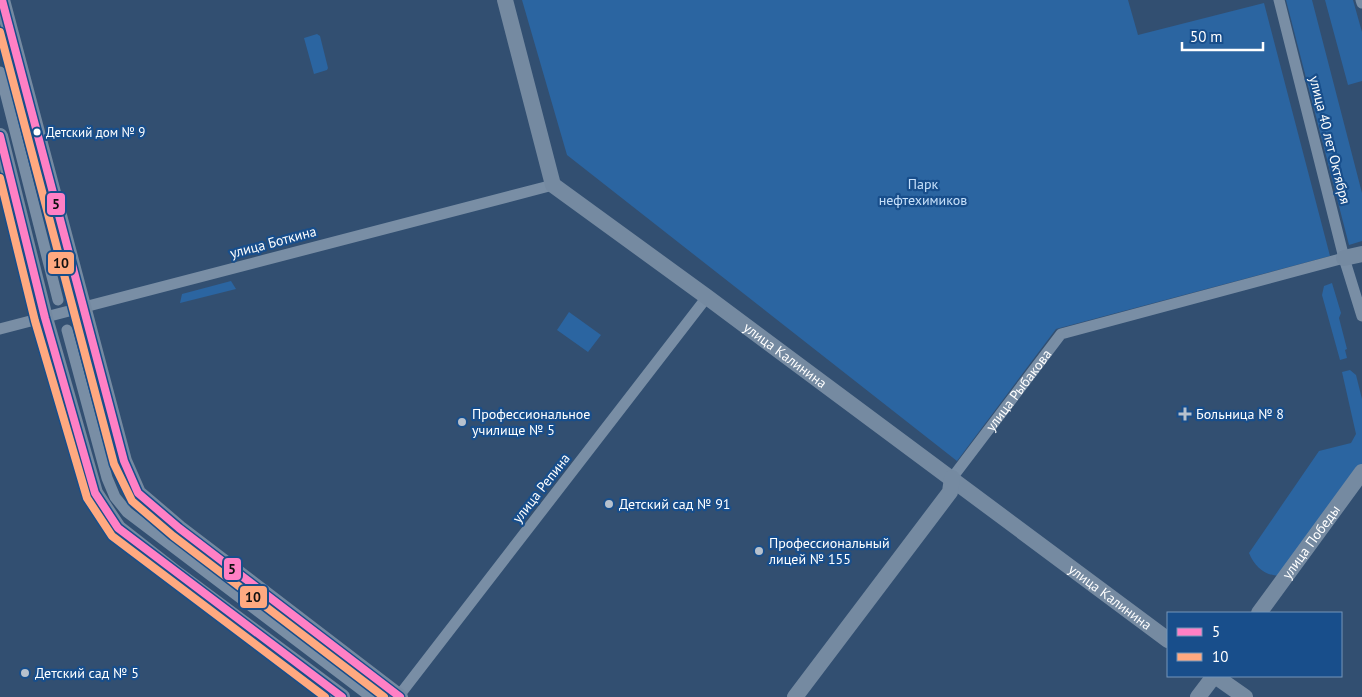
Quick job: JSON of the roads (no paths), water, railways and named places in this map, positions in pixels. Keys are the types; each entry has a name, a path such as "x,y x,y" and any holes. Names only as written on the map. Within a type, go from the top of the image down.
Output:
{"main road":[{"path":"2,0 124,461 138,493 179,528 399,697"},
{"path":"505,0 553,185"},
{"path":"0,136 45,318 95,493 118,528 342,697"},
{"name":"улица Калинина","path":"553,185 707,296 1167,639"},
{"name":"улица Рыбакова","path":"1344,258 1362,254"},
{"name":"улица Победы","path":"1260,612 1362,472"},
{"name":"улица Рыбакова","path":"795,697 950,492 952,478"},
{"path":"1198,697 1214,677"},
{"path":"1216,677 1245,697"}],"street":[{"name":"улица 40 лет Октября","path":"1279,0 1344,258 1362,316"},
{"path":"0,72 58,300"},
{"name":"улица Боткина","path":"0,329 553,185"},
{"name":"улица Рыбакова","path":"952,478 1061,334 1344,258"},
{"name":"улица Репина","path":"399,697 707,296"},
{"path":"67,330 107,478 121,504 141,522 371,697"}],"place":[{"name":"Детский дом № 9","path":"37,132"},
{"name":"Больница № 8","path":"1185,414"},
{"name":"Профессиональное училище № 5","path":"462,422"},
{"name":"Детский сад № 91","path":"609,504"},
{"name":"Профессиональный лицей № 155","path":"759,551"},
{"name":"Детский сад № 5","path":"25,673"}],"park label":[{"name":"Парк нефтехимиков","path":"923,192"}]}
